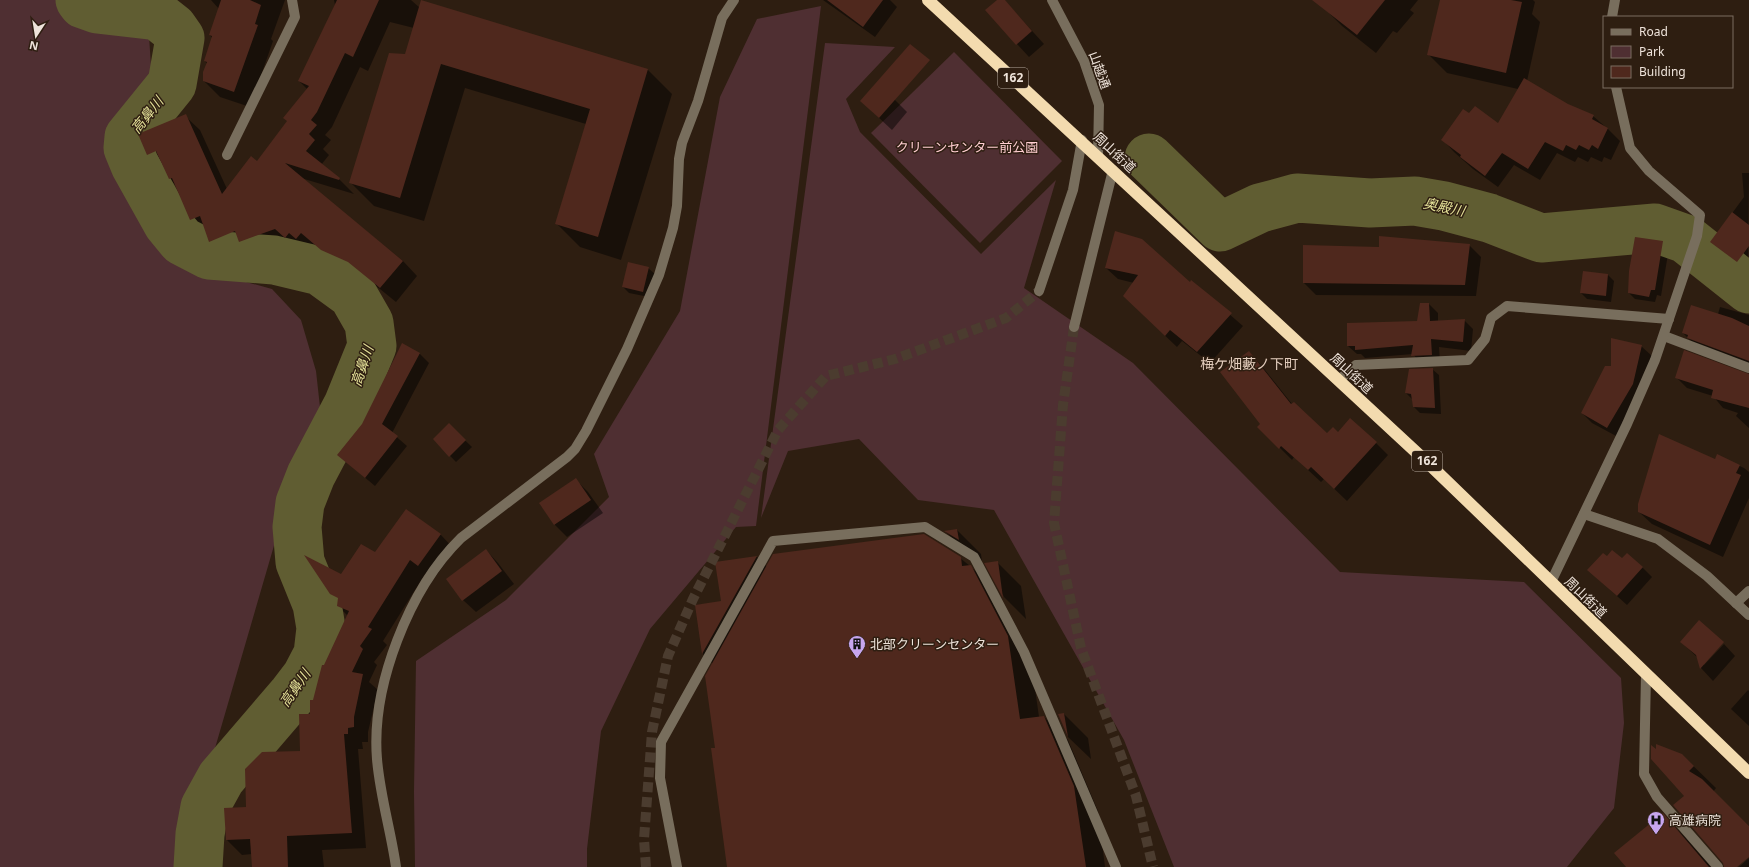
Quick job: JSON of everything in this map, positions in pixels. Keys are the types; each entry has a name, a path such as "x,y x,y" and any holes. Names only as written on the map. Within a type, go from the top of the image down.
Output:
{"highway":[{"name":"周山街道","path":"928,0 1082,140 1430,465 1749,773"}],"street":[{"path":"227,154 295,17 292,0"},
{"path":"396,867 392,838 380,788 376,733 384,685 406,622 422,590 447,552 461,538 567,457 586,431 626,349 659,275 674,228 677,206 679,159 682,143 698,100 722,18 734,0"},
{"name":"山越通","path":"1052,0 1084,61 1099,105 1098,156"},
{"path":"1612,16 1615,0"},
{"path":"1551,582 1627,424 1664,336 1697,236 1700,215 1649,171 1630,148 1616,88"},
{"path":"1038,292 1073,190 1082,140"},
{"path":"1074,327 1113,170"},
{"path":"1339,380 1356,366 1468,360 1485,339 1491,318 1507,306 1669,319"},
{"path":"1664,336 1749,368"},
{"path":"1584,514 1658,539 1707,576 1749,615"},
{"path":"677,867 660,778 660,742 773,541 925,527 974,557 1024,652 1116,867"},
{"path":"1736,603 1749,591"},
{"path":"1646,674 1644,774 1657,797 1718,867"}],"green space":[{"path":"0,0 59,0 65,17 149,36 152,81 117,156 168,250 217,274 272,289 301,320 316,371 320,407 280,525 183,858 185,867 0,867"},
{"path":"821,6 756,526 736,527 650,629 601,731 587,849 587,867 415,867 414,792 416,661 506,600 609,497 594,454 680,311 720,97 757,19"},
{"path":"825,43 895,47 846,99 860,132 981,254 1056,180 1024,288 1133,363 1340,572 1524,582 1621,678 1624,723 1614,808 1567,867 1174,867 1124,740 994,510 918,500 859,439 788,451 761,518"},
{"name":"クリーンセンター前公園","path":"954,52 1062,161 980,243 871,133"}],"building":[{"path":"221,0 250,0 261,5 255,24 258,25 234,92 203,81 203,72 207,62 204,61 212,36 209,35"},
{"path":"337,0 379,0 353,57 345,53 317,112 311,120 317,125 309,134 315,140 306,151 340,178 339,180 285,163 403,261 380,288 348,262 321,250 301,233 296,239 289,233 285,238 275,229 239,242 235,231 209,242 200,216 190,220 172,178 169,179 156,151 147,155 138,134 186,114 222,194 251,156 257,161 287,121 283,118 309,86 298,81"},
{"path":"421,0 648,69 598,237 555,224 590,109 441,64 400,198 349,183 389,53 405,54"},
{"path":"827,0 883,0 863,27"},
{"path":"997,0 1005,0 1032,31 1016,45 985,10"},
{"path":"1312,0 1385,0 1357,35"},
{"path":"1440,0 1511,0 1522,2 1506,73 1427,55"},
{"path":"910,44 930,60 879,118 860,101"},
{"path":"1524,78 1568,104 1594,115 1592,119 1608,128 1598,149 1592,145 1589,150 1579,145 1576,150 1566,145 1563,151 1545,142 1528,169 1502,153 1485,176 1441,140 1463,109 1469,113 1475,106 1498,123"},
{"path":"1732,212 1749,225 1749,246 1737,262 1710,242"},
{"path":"1115,231 1142,239 1190,282 1191,280 1232,313 1197,352 1170,330 1165,336 1123,296 1138,275 1105,268"},
{"path":"1379,236 1470,244 1465,285 1303,283 1303,245 1379,247"},
{"path":"1635,237 1663,241 1655,290 1651,290 1649,297 1628,293 1629,271"},
{"path":"628,262 649,267 643,292 622,287"},
{"path":"1583,271 1608,274 1606,296 1580,293"},
{"path":"1420,303 1429,303 1430,321 1465,319 1463,342 1431,339 1432,355 1411,356 1413,345 1355,350 1355,346 1347,346 1347,323 1417,321"},
{"path":"1691,305 1732,318 1749,326 1749,361 1687,338 1688,335 1682,333"},
{"path":"1611,338 1642,345 1633,384 1607,428 1581,413 1605,366 1611,366"},
{"path":"402,343 420,353 382,424 398,436 365,478 337,455 362,424"},
{"path":"1684,350 1749,374 1749,408 1711,398 1713,390 1675,378"},
{"path":"1249,351 1291,404 1294,402 1327,433 1333,427 1338,432 1350,418 1377,442 1334,489 1311,467 1308,470 1281,446 1279,449 1257,427 1260,424 1220,372"},
{"path":"1433,368 1435,408 1413,407 1411,394 1405,393 1409,369"},
{"path":"449,423 466,440 449,457 433,439"},
{"path":"1659,434 1715,459 1717,454 1740,465 1736,473 1741,475 1710,545 1638,512 1638,504"},
{"path":"576,478 591,500 554,525 539,503"},
{"path":"406,509 441,534 418,566 410,560 368,627 372,629 360,646 363,649 352,672 363,674 354,717 354,727 348,728 348,734 344,734 352,833 287,836 288,867 252,867 250,839 226,840 224,808 246,807 245,769 262,752 300,751 299,714 310,714 310,700 313,700 322,665 324,665 349,611 337,606 338,598 330,594 304,555 341,574 361,544 375,552"},
{"path":"957,529 959,540 944,531"},
{"name":"北部クリーンセンター","path":"924,534 961,557 962,566 971,565 1008,636 1020,719 1044,716 1074,786 1086,867 727,867 711,748 715,748 705,676 773,554"},
{"path":"486,549 502,571 462,601 446,579"},
{"path":"1612,550 1622,558 1627,553 1643,567 1617,596 1587,570 1603,553 1607,556"},
{"path":"757,556 702,654 695,605 721,601 715,562"},
{"path":"998,561 1003,598 984,563"},
{"path":"1699,620 1724,642 1700,669 1696,655 1680,642"},
{"path":"1064,713 1068,737 1058,714"},
{"path":"1656,744 1682,754 1694,766 1689,771 1702,779 1749,826 1749,857 1737,867 1724,867 1723,863 1673,805 1684,796 1651,759 1651,745 1656,749"},
{"name":"高雄病院","path":"1663,813 1709,867 1626,867 1614,853"}],"waterway":[{"name":"高鼻川","path":"80,0 83,4 97,9 158,16 173,28 180,38 172,84 129,137 128,148 135,165 168,224 182,241 209,255 274,260 320,271 353,295 369,323 372,346 348,405 311,475 300,503 297,527 300,562 317,604 321,628 318,654 306,677 293,694 221,778 205,807 200,834 198,867"},
{"name":"奥殿川","path":"1149,158 1220,227 1260,208 1297,198 1370,203 1415,201 1444,206 1489,218 1541,238 1655,228 1686,239 1749,289"}],"tunnel":[{"path":"646,867 644,839 652,732 668,656 693,599 778,430 826,376 895,359 1006,318 1039,291"},
{"path":"1074,327 1063,405 1054,523 1081,648 1136,796 1153,867"}],"place":[{"name":"北部クリーンセンター","path":"857,659"},
{"name":"高雄病院","path":"1656,835"}],"district":[{"name":"梅ケ畑藪ノ下町","path":"1249,364"}]}
